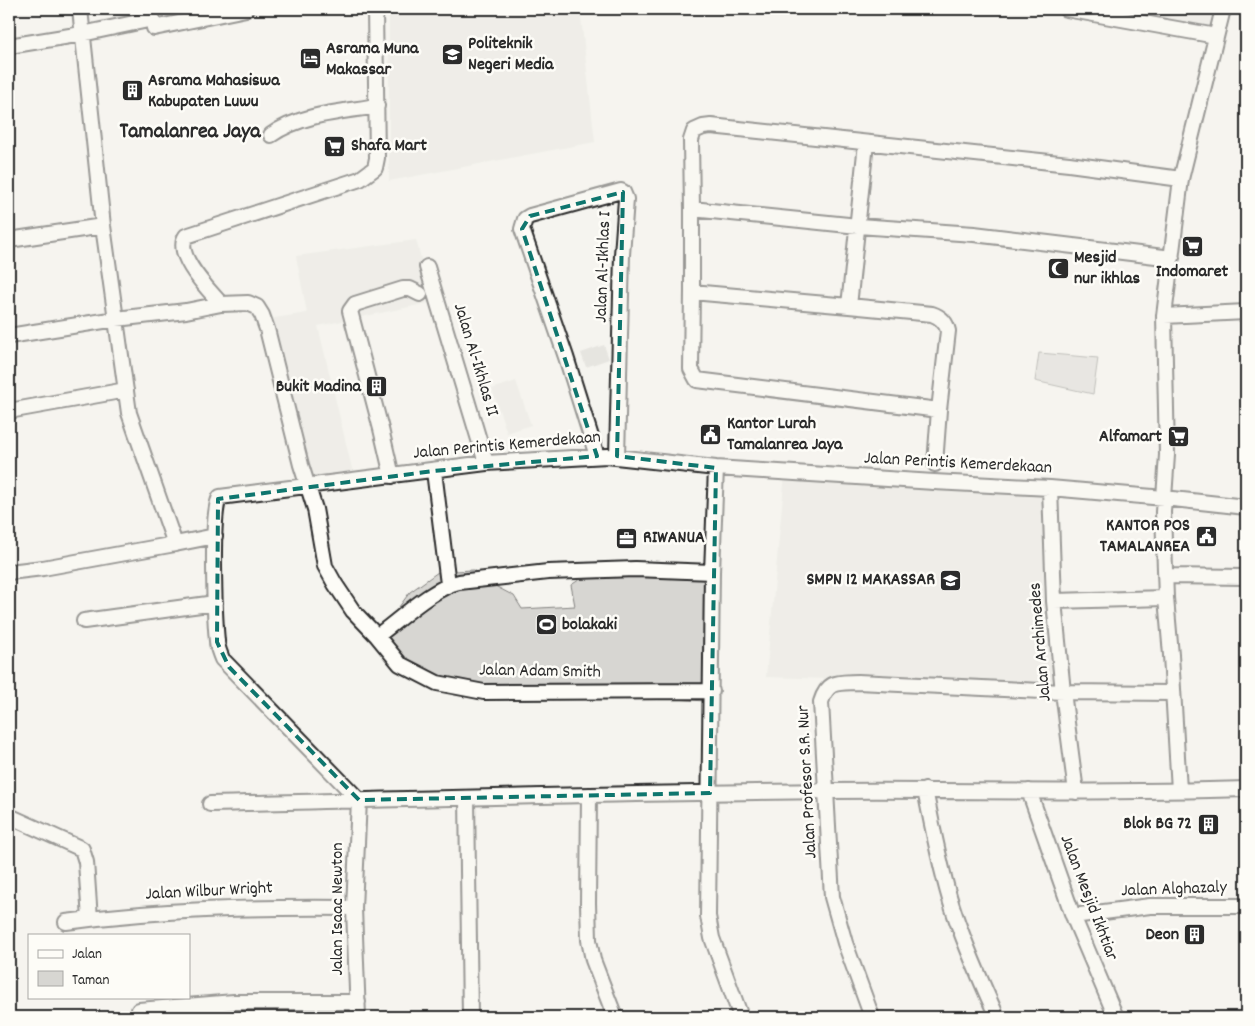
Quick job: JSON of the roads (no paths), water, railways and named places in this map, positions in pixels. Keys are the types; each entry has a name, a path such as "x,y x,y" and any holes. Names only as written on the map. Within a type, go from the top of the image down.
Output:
{"street":[{"path":"80,9 103,226 129,413 175,544"},
{"path":"9,46 82,34 153,19 154,28 246,9"},
{"path":"222,304 199,280 192,269 184,252 183,241 186,236 360,179 375,168 378,158 375,9"},
{"path":"1066,9 1216,36"},
{"path":"1179,790 1165,576 1164,498 1167,455 1164,316 1181,180 1223,9"},
{"path":"271,135 287,125 308,118 377,106"},
{"path":"940,410 697,380 691,369 691,140 694,131 711,126 1069,164 1181,180"},
{"path":"849,306 866,143"},
{"name":"Jalan Al-Ikhlas I","path":"597,456 566,357 522,229 525,219 530,216 621,191 626,199 622,255 617,456"},
{"path":"692,209 858,226 974,234 1172,258"},
{"path":"9,240 103,226"},
{"name":"Jalan Al-Ikhlas II","path":"427,267 455,354 486,464"},
{"path":"392,476 350,311 355,304 403,289 410,289 420,294"},
{"path":"692,292 938,316 948,331 935,464"},
{"name":"Jalan Adam Smith","path":"9,336 116,319 186,311 222,304 248,303 257,307 262,315 315,509 325,566 353,610 400,664 437,682 484,692 712,691"},
{"path":"1164,316 1246,312"},
{"path":"9,411 126,390"},
{"name":"Jalan Perintis Kemerdekaan","path":"215,536 216,504 220,497 486,464 597,456 617,456 716,468 1050,488 1246,507"},
{"path":"716,468 712,572 708,924 741,1017"},
{"path":"434,471 448,584"},
{"name":"Jalan Archimedes","path":"1050,488 1054,601 1076,792"},
{"path":"9,572 43,568 215,536 216,642 222,659 359,800"},
{"path":"377,636 448,584 548,572 635,569 712,572"},
{"path":"1165,576 1246,577"},
{"path":"1054,601 1166,598"},
{"path":"84,621 215,603"},
{"name":"Jalan Profesor S.R. Nur","path":"872,1017 845,943 832,897 821,702 828,687 836,683 868,682 1063,692 1172,693"},
{"path":"210,804 826,791 1076,792 1246,788"},
{"path":"925,790 938,858 952,906 997,1017"},
{"name":"Jalan Mesjid Ikhtiar","path":"1029,792 1073,916 1116,1017"},
{"path":"589,795 589,940 595,967 615,1017"},
{"path":"467,798 470,1017"},
{"name":"Jalan Isaac Newton","path":"358,1017 354,908 359,800"},
{"path":"9,816 82,849 86,862 90,919"},
{"name":"Jalan Alghazaly","path":"1073,916 1150,906 1246,906"},
{"name":"Jalan Wilbur Wright","path":"66,922 157,912 218,908 354,908"},
{"path":"139,1010 234,1002 358,1002"}],"place":[{"name":"Politeknik Negeri Media","path":"452,54"},
{"name":"Asrama Muna Makassar","path":"310,59"},
{"name":"Asrama Mahasiswa Kabupaten Luwu","path":"132,91"},
{"name":"Shafa Mart","path":"335,146"},
{"name":"Indomaret","path":"1192,247"},
{"name":"Mesjid nur ikhlas","path":"1058,268"},
{"name":"Bukit Madina","path":"377,387"},
{"name":"Kantor Lurah Tamalanrea Jaya","path":"711,434"},
{"name":"Alfamart","path":"1178,437"},
{"name":"KANTOR POS TAMALANREA","path":"1206,536"},
{"name":"RIWANUA","path":"627,538"},
{"name":"SMPN 12 MAKASSAR","path":"951,580"},
{"name":"bolakaki","path":"546,625"},
{"name":"Blok BG 72","path":"1208,824"},
{"name":"Deon","path":"1195,935"}],"district":[{"name":"Tamalanrea Jaya","path":"190,132"}]}
